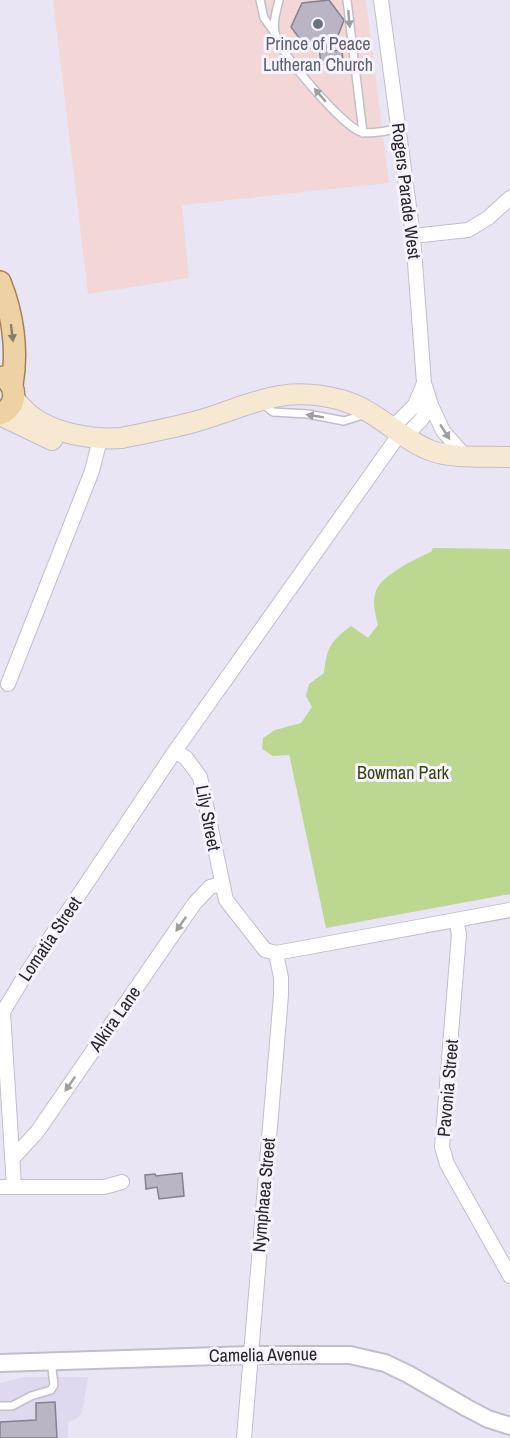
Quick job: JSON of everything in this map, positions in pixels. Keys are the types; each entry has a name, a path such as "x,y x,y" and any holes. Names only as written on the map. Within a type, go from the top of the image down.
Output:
{"main road":[{"path":"0,282 8,303 15,359 5,398 40,422 98,445 194,422 280,394 312,394 342,400 372,413 433,452 510,457"}],"street":[{"name":"Rogers Parade West","path":"381,0 413,236 424,383 430,405 443,431 464,455"},
{"path":"413,236 468,230 488,218 510,198"},
{"path":"176,751 400,432 424,383"},
{"path":"400,432 421,420 430,405"},
{"path":"8,684 92,471 98,445"},
{"name":"Lily Street","path":"176,751 186,758 200,777 226,900 253,938 265,950 276,953"},
{"name":"Lomatia Street","path":"7,1187 12,1159 3,1012 24,977 176,751"},
{"name":"Alkira Lane","path":"12,1159 37,1132 194,904 210,887 221,884"},
{"path":"276,953 510,910"},
{"name":"Pavonia Street","path":"456,920 459,934 453,1034 442,1147 447,1164 510,1276"},
{"name":"Nymphaea Street","path":"244,1438 281,995 276,953"},
{"path":"7,1187 104,1187 122,1182"},
{"name":"Camelia Avenue","path":"0,1363 341,1354 368,1358 408,1374 488,1419 510,1426"}],"lane":[{"path":"260,0 264,18 290,60 350,127 363,132 398,129"},
{"path":"275,34 274,23 279,0"},
{"path":"347,0 363,132"},
{"path":"0,1406 12,1406 31,1396 51,1390 54,1385 51,1361"}],"shaded area":[{"path":"53,0 366,0 389,183 182,205 189,278 88,294"},
{"path":"24,1377 88,1377 82,1413 78,1418 68,1422 68,1438 0,1438 0,1383"}],"green space":[{"name":"Bowman Park","path":"433,548 510,549 510,894 326,928 290,758 289,755 273,756 262,749 263,738 275,730 301,723 312,707 306,696 309,684 324,673 328,651 334,641 351,626 368,638 378,625 374,603 379,585 391,574 431,552"}],"building":[{"name":"Prince of Peace Lutheran Church","path":"329,0 344,20 332,51 342,50 343,62 321,65 319,47 307,49 291,27 302,3"},
{"path":"182,1173 184,1196 159,1199 157,1187 146,1189 145,1175"},
{"path":"55,1402 57,1438 0,1438 0,1422 36,1420 36,1403"}],"place":[{"name":"Prince of Peace Lutheran Church","path":"318,24"}]}
